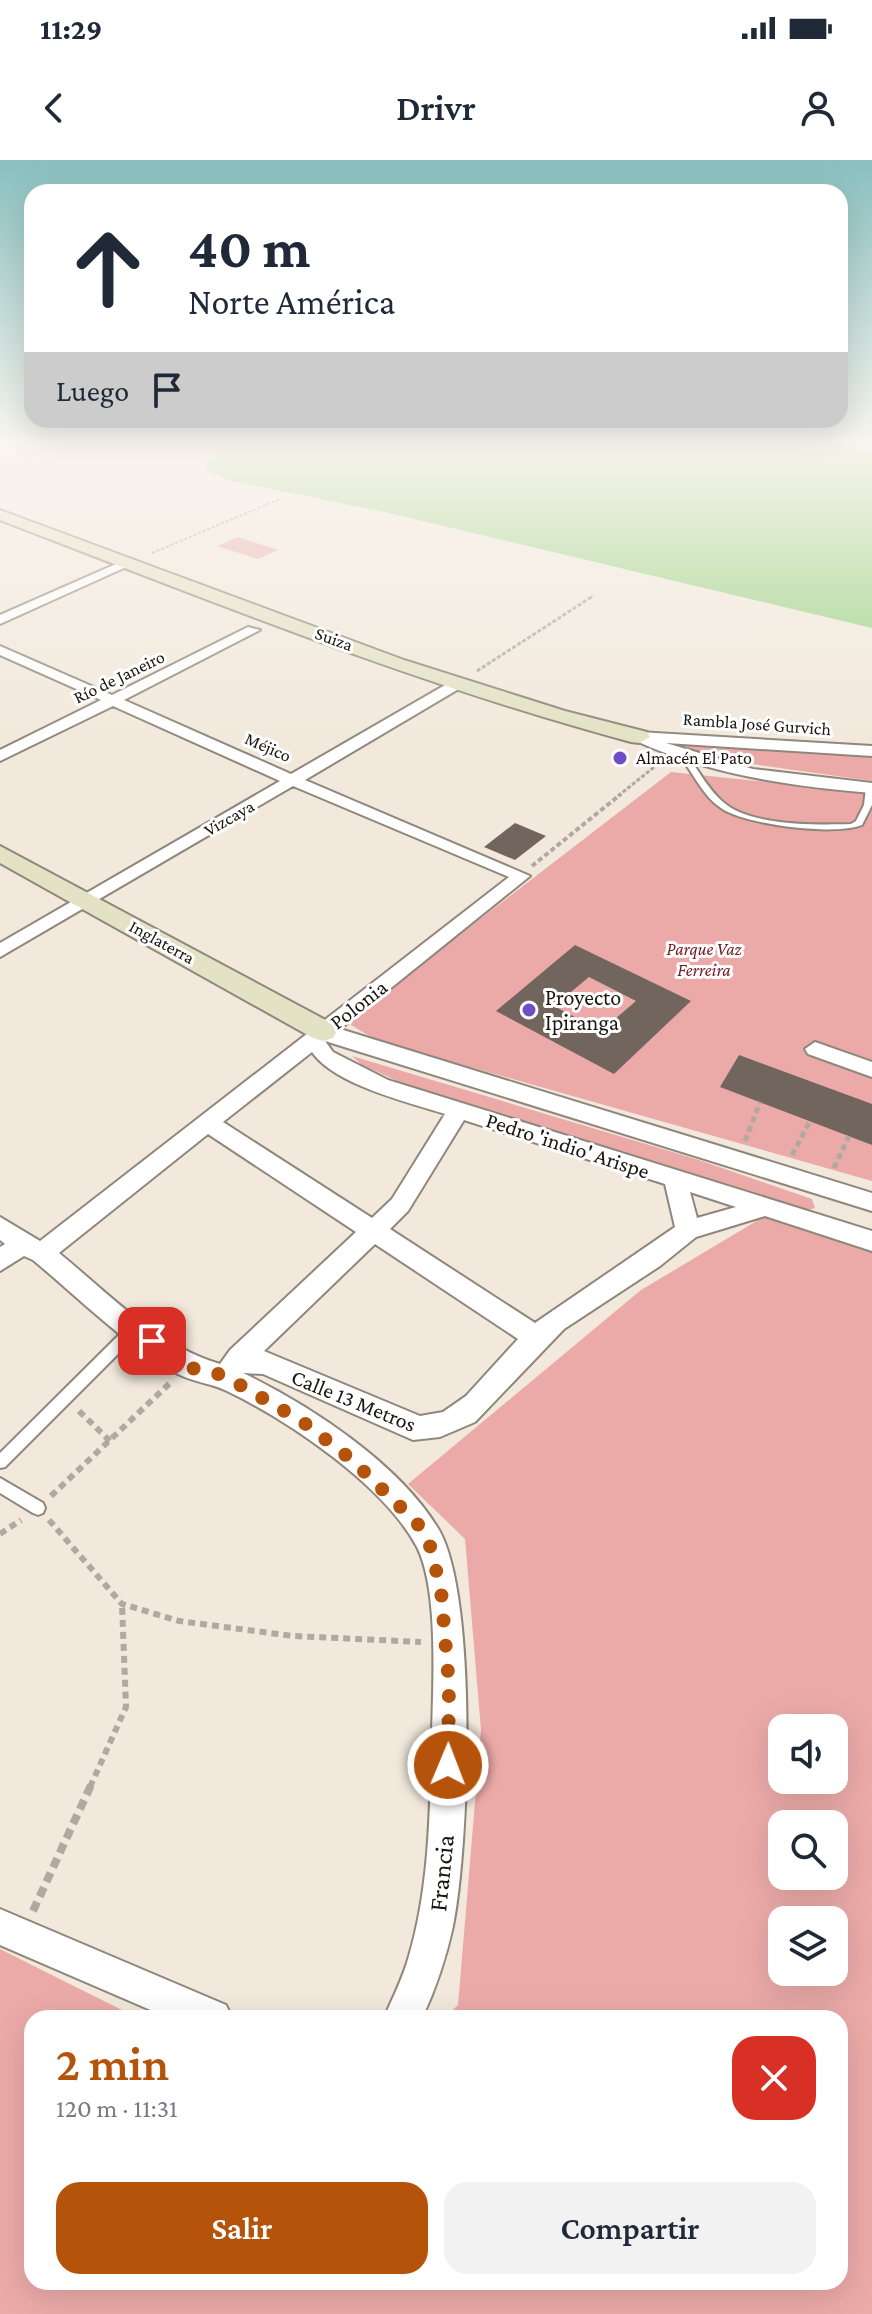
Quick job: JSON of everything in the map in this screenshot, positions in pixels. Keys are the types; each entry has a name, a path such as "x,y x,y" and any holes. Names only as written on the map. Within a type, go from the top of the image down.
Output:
{"street":[{"name":"Suiza","path":"72,543 457,684 550,714 639,737 678,756"},
{"path":"0,620 129,563"},
{"name":"Río de Janeiro","path":"0,756 253,630"},
{"name":"Méjico","path":"0,650 116,699 294,781 521,876"},
{"name":"Vizcaya","path":"0,951 457,684"},
{"name":"Rambla José Gurvich","path":"639,737 872,751"},
{"name":"Rambla José Gurvich","path":"678,756 756,774 871,788"},
{"name":"Inglaterra","path":"0,853 86,899 319,1036"},
{"name":"Polonia","path":"0,1261 32,1248 208,1123 521,876"},
{"name":"Pedro 'indio' Arispe","path":"319,1036 326,1057 353,1073 459,1110 872,1241"},
{"name":"Pedro 'indio' Arispe","path":"319,1036 872,1202"},
{"path":"815,1049 872,1070"},
{"path":"231,1367 400,1205 459,1110"},
{"path":"208,1123 536,1337"},
{"path":"675,1179 688,1230"},
{"path":"833,1190 833,1230"},
{"name":"Calle 13 Metros","path":"187,1367 266,1363 413,1428 435,1428 464,1414 490,1391 536,1337 582,1302 661,1255 688,1230 766,1207"},
{"path":"0,1226 187,1367"},
{"name":"Francia","path":"231,1367 303,1422 397,1501 424,1533 437,1564 446,1643 447,1819 434,1933 418,1990 407,2010"},
{"path":"10,1932 194,2010"}],"lane":[{"path":"678,756 721,806 736,814 759,818 852,826 859,823 868,805 871,788"},
{"path":"0,1462 63,1396 135,1328"},
{"path":"0,1485 38,1508"}],"path":[{"path":"165,548 178,543"},
{"path":"488,664 593,596"},
{"path":"521,876 678,756"},
{"path":"737,1160 760,1102"},
{"path":"782,1174 810,1121"},
{"path":"833,1190 849,1136"},
{"path":"187,1367 38,1508 122,1604 179,1621 293,1636 446,1643"},
{"path":"63,1396 110,1441"},
{"path":"10,1932 126,1707 122,1604"}],"green space":[{"path":"225,543 255,543 278,550 258,559 217,546"},
{"path":"687,745 872,757 872,781 716,759 686,748"},
{"name":"Parque Vaz Ferreira","path":"671,772 872,793 872,1181 435,1057 371,1037 351,1025 353,1017"},
{"path":"352,1056 696,1159 812,1199 815,1208 805,1211 411,1087 362,1065"},
{"path":"770,1213 872,1245 872,2314 0,2314 0,1949 122,2010 24,2010 24,2290 848,2290 848,2010 453,2010 458,2005 481,1730 465,1539 408,1484 641,1290"}],"shaded area":[{"path":"513,543 872,543 872,628"}],"building":[{"path":"515,823 546,836 515,860 484,847"},
{"name":"Proyecto Ipiranga","path":"575,945 691,1001 614,1074 496,1011","holes":["589,977 636,1001 601,1031 554,1006"]},
{"path":"739,1055 872,1104 872,1145 720,1087"}],"place":[{"name":"Almacén El Pato","path":"620,758"},
{"name":"Proyecto Ipiranga","path":"529,1010"}],"route":[{"path":"152,1341 187,1367 223,1375 279,1405 352,1460 417,1523 429,1542 437,1564 441,1590 449,1685 448,1765"}]}
